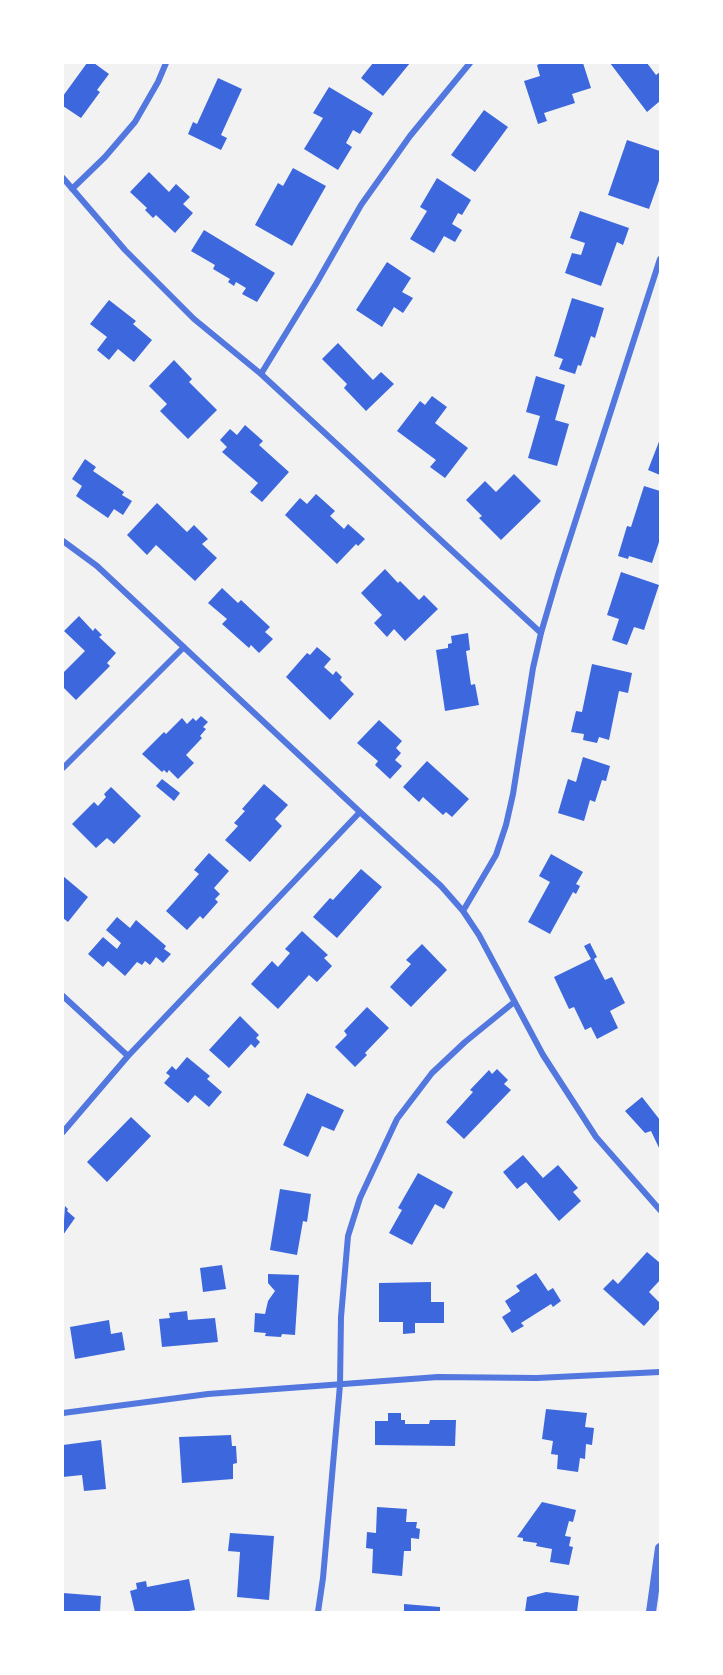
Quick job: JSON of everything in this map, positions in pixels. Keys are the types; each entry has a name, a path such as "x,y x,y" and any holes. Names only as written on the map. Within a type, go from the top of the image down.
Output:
{"street":[{"path":"72,189 105,157 135,122 166,63"},
{"path":"261,374 361,205 411,136 470,63"},
{"path":"63,178 125,250 186,311 261,374 541,633"},
{"path":"463,911 496,855 506,825 541,633 561,564 660,259"},
{"path":"63,541 97,566 441,886 463,911 479,935 513,1003 543,1055 596,1137 660,1210"},
{"path":"63,768 184,647"},
{"path":"63,1132 128,1056 360,813"},
{"path":"63,996 128,1056"},
{"path":"318,1612 340,1385 341,1317 348,1236 360,1198 397,1119 432,1073 465,1042 513,1003"},
{"path":"63,1413 208,1394 438,1377 537,1378 660,1372"},
{"path":"651,1612 660,1548"}],"building":[{"path":"87,63 94,63 109,74 97,90 100,92 81,118 63,106 63,96"},
{"path":"373,63 410,63 383,96 361,78"},
{"path":"583,63 591,88 572,94 575,103 544,113 547,121 538,124 524,81 540,76 537,65"},
{"path":"610,63 647,63 656,75 660,72 660,101 647,112"},
{"path":"218,78 242,89 221,135 227,138 221,150 188,134 193,122 197,124"},
{"path":"329,87 373,113 360,134 353,130 346,143 352,147 338,170 304,149 323,118 313,113"},
{"path":"484,110 508,127 475,172 451,155"},
{"path":"627,140 660,151 660,178 649,209 608,195"},
{"path":"293,168 326,186 292,246 255,225 278,183 283,186"},
{"path":"149,172 169,192 176,184 190,197 183,204 193,213 175,233 156,215 153,218 145,210 147,208 130,192"},
{"path":"437,178 471,200 462,215 458,213 452,224 462,230 455,242 444,236 434,253 410,239 427,211 420,207"},
{"path":"580,211 629,228 623,245 617,242 601,286 565,273 572,253 581,255 585,243 570,238"},
{"path":"204,230 275,273 257,302 242,294 246,288 236,282 234,286 228,282 230,279 213,269 215,265 191,251"},
{"path":"387,262 411,278 402,292 413,298 403,313 394,307 382,327 356,310"},
{"path":"572,298 604,308 595,338 591,336 581,366 578,365 575,374 559,369 563,359 554,356"},
{"path":"109,300 136,321 133,324 152,340 134,362 118,349 109,360 97,350 107,337 90,324"},
{"path":"338,343 373,380 381,372 394,384 366,411 344,388 347,384 322,359"},
{"path":"174,360 192,379 189,382 217,410 188,439 160,411 167,404 149,386"},
{"path":"536,376 565,385 555,420 569,424 557,466 528,458 540,416 526,412"},
{"path":"432,396 447,407 435,423 468,448 445,478 430,467 436,460 397,431 420,401 425,405"},
{"path":"245,425 263,441 259,445 289,472 262,502 250,492 258,483 222,452 227,447 220,440 230,429 237,435"},
{"path":"660,439 660,475 648,470"},
{"path":"85,459 96,467 93,471 124,492 122,495 132,501 123,515 114,509 108,518 76,496 82,486 72,479"},
{"path":"514,474 541,501 501,540 479,518 482,516 466,500 485,481 496,492"},
{"path":"644,486 660,491 660,539 652,563 629,556 628,559 618,556 627,526 631,527"},
{"path":"316,494 335,511 330,516 344,529 348,524 365,539 358,546 356,544 337,564 285,515 300,498 307,504"},
{"path":"157,503 187,532 194,525 208,539 202,544 217,558 195,581 156,545 147,555 127,535"},
{"path":"385,569 419,600 424,595 438,609 405,641 394,629 387,637 374,623 382,615 361,593"},
{"path":"621,572 659,585 644,630 634,627 627,645 612,640 619,619 607,615"},
{"path":"222,588 238,603 241,600 270,627 265,632 273,639 259,653 251,645 249,648 222,624 227,619 208,603"},
{"path":"79,616 93,631 95,628 102,635 99,637 116,653 107,663 110,666 76,700 63,687 63,673 85,651 64,631"},
{"path":"468,633 470,650 466,651 471,685 475,684 479,705 445,711 436,650 448,648 448,644 452,643 451,636"},
{"path":"317,647 331,659 324,667 333,675 336,671 342,677 340,680 354,694 330,720 286,677 307,653 310,655"},
{"path":"592,664 632,673 628,693 619,691 609,740 599,737 597,743 583,740 584,734 571,732 576,711 582,712"},
{"path":"201,716 208,722 203,727 206,729 200,736 202,738 186,755 194,763 178,779 169,770 167,773 164,770 162,772 142,754 182,718 187,724 193,718 196,721"},
{"path":"379,720 402,741 396,748 401,753 395,760 402,766 390,779 375,765 378,761 357,743"},
{"path":"583,757 610,766 606,781 602,780 595,802 590,800 584,821 558,813 568,779 576,782"},
{"path":"427,761 469,799 452,817 446,812 443,815 423,797 419,802 403,787"},
{"path":"162,779 180,793 174,801 156,786"},
{"path":"264,784 288,805 275,819 282,826 250,862 225,840 238,826 234,823 245,811 242,809"},
{"path":"111,787 141,816 114,844 107,838 96,848 72,824 94,802 98,806 106,797 104,794"},
{"path":"209,853 229,871 214,888 220,894 215,899 218,902 203,919 200,916 187,930 166,911 199,874 194,870"},
{"path":"551,854 583,872 576,884 580,886 576,894 573,892 550,934 528,922 550,882 539,876"},
{"path":"361,869 382,887 337,938 313,917 330,898 333,900"},
{"path":"63,876 88,897 68,922 63,918"},
{"path":"117,917 130,928 136,920 166,946 164,949 171,954 163,963 156,957 150,965 145,961 142,965 137,962 125,976 108,961 103,967 88,954 103,937 117,949 121,943 106,930"},
{"path":"302,931 328,955 324,958 332,966 317,982 309,975 278,1009 251,984 272,961 278,967 290,953 285,949"},
{"path":"590,943 597,957 594,959 605,980 612,977 625,1003 610,1011 618,1028 597,1039 591,1027 585,1030 574,1007 569,1009 554,977 591,959 584,946"},
{"path":"422,944 447,970 411,1007 390,987 411,964 406,960"},
{"path":"367,1007 389,1028 355,1067 335,1047 347,1035 344,1031"},
{"path":"240,1016 259,1035 256,1038 260,1042 255,1048 251,1044 229,1068 209,1050"},
{"path":"187,1057 210,1076 207,1079 222,1092 209,1107 195,1095 188,1103 164,1083 170,1076 166,1073 172,1066 176,1070"},
{"path":"497,1069 508,1080 504,1084 511,1090 464,1139 446,1122 473,1092 470,1090 489,1070 492,1074"},
{"path":"307,1093 344,1110 334,1131 322,1126 308,1157 283,1145"},
{"path":"642,1097 660,1120 660,1150 651,1131 645,1133 625,1111"},
{"path":"131,1117 151,1136 107,1182 87,1162"},
{"path":"523,1155 543,1178 558,1165 578,1188 573,1192 581,1201 559,1221 526,1182 517,1189 503,1172"},
{"path":"418,1173 453,1192 444,1209 435,1204 412,1245 389,1233 402,1210 398,1208"},
{"path":"280,1189 311,1194 307,1222 303,1221 297,1255 270,1250"},
{"path":"65,1206 75,1218 63,1235"},
{"path":"647,1252 660,1263 660,1280 649,1292 660,1303 660,1308 644,1326 603,1289 613,1279 618,1284"},
{"path":"222,1265 226,1289 203,1292 200,1268"},
{"path":"536,1273 548,1291 553,1288 561,1301 553,1307 551,1304 521,1323 524,1326 512,1333 502,1317 511,1311 505,1301 520,1291 516,1286"},
{"path":"268,1274 299,1275 295,1335 265,1336 266,1333 254,1332 255,1313 265,1314 268,1301 275,1291 268,1283"},
{"path":"431,1282 431,1302 444,1302 444,1323 415,1323 415,1333 403,1334 403,1322 379,1322 379,1283"},
{"path":"187,1311 188,1320 215,1318 218,1342 162,1347 159,1319 170,1318 169,1313"},
{"path":"109,1320 111,1334 122,1332 125,1350 75,1359 70,1327"},
{"path":"546,1409 587,1413 585,1427 594,1428 592,1445 586,1444 585,1459 580,1458 578,1472 557,1469 558,1455 551,1454 553,1441 542,1439"},
{"path":"388,1413 401,1413 401,1420 405,1420 405,1424 429,1424 430,1420 456,1420 455,1446 375,1445 375,1421 388,1421"},
{"path":"231,1435 232,1446 236,1446 237,1463 233,1464 233,1479 182,1483 179,1437"},
{"path":"101,1440 106,1489 84,1491 82,1475 63,1477 63,1445"},
{"path":"542,1502 576,1510 573,1522 569,1521 565,1536 571,1537 569,1546 573,1547 569,1565 550,1562 552,1549 536,1546 537,1543 523,1541 523,1538 517,1537"},
{"path":"377,1507 407,1509 406,1522 417,1522 416,1528 420,1529 419,1539 411,1538 411,1551 404,1551 402,1576 372,1573 373,1549 366,1548 367,1532 376,1533"},
{"path":"230,1533 274,1536 269,1600 237,1597 240,1552 228,1551"},
{"path":"189,1579 195,1610 135,1612 130,1591 137,1589 136,1583 146,1581 147,1587"},
{"path":"546,1592 579,1596 577,1612 525,1612 527,1597"},
{"path":"63,1593 101,1596 100,1612 63,1612"},
{"path":"404,1604 440,1607 440,1612 404,1612"}]}
